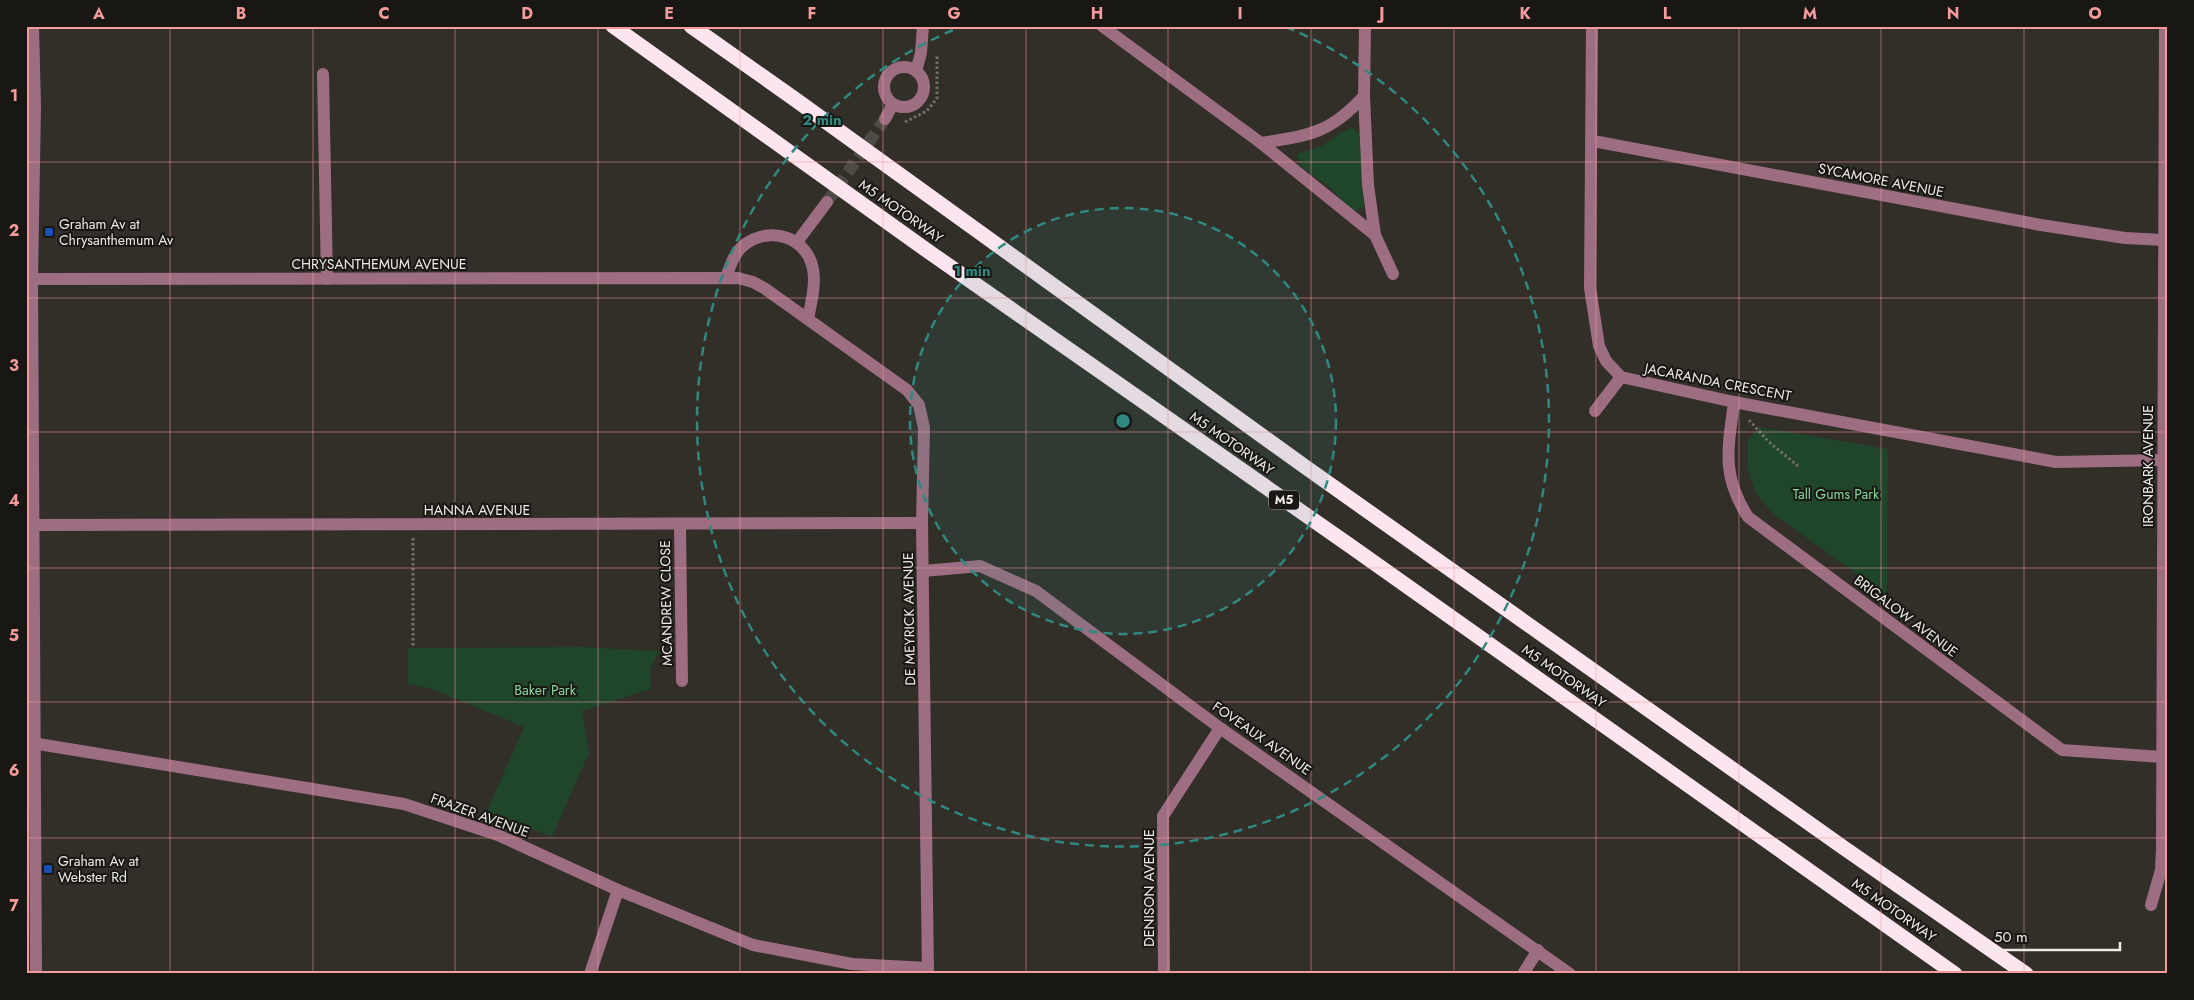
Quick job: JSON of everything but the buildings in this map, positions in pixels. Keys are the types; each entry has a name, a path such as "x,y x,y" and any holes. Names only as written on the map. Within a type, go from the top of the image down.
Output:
{"highway":[{"name":"M5 MOTORWAY","path":"613,26 932,254 1349,545 1955,974"},
{"name":"M5 MOTORWAY","path":"691,26 812,111 1312,472 1844,848 2026,974"}],"street":[{"path":"34,26 30,79 32,279 31,742 36,974"},
{"path":"916,71 922,53 923,26"},
{"path":"1102,26 1261,143 1375,235"},
{"path":"1365,26 1364,96 1368,185 1375,235 1392,274"},
{"path":"1592,26 1593,141 1590,288 1600,346 1606,361 1621,377 1595,412"},
{"name":"IRONBARK AVENUE","path":"2151,905 2162,870 2165,26"},
{"path":"904,68 916,71 924,82 922,96 918,101 906,107 893,104 889,100 885,88 888,76 898,69 904,68"},
{"path":"323,74 327,279"},
{"path":"1261,143 1316,133 1328,128 1364,96"},
{"path":"885,119 893,104"},
{"name":"SYCAMORE AVENUE","path":"1593,141 2041,225 2125,238 2164,240"},
{"path":"797,242 827,202"},
{"path":"726,278 737,252 750,241 763,236 776,235 791,238 806,253 813,269 814,280 808,319"},
{"name":"CHRYSANTHEMUM AVENUE","path":"32,279 726,278 745,280 764,288"},
{"name":"DE MEYRICK AVENUE","path":"764,288 907,390 919,405 924,428 922,523 928,971"},
{"name":"JACARANDA CRESCENT","path":"1621,377 1734,402 2056,462 2164,460"},
{"name":"BRIGALOW AVENUE","path":"1734,402 1728,448 1729,473 1736,498 1748,517 2062,750 2162,757"},
{"name":"HANNA AVENUE","path":"32,525 413,526 922,523"},
{"name":"MCANDREW CLOSE","path":"680,525 682,681"},
{"name":"FOVEAUX AVENUE","path":"923,571 980,566 1036,591 1220,728 1570,974"},
{"name":"DENISON AVENUE","path":"1164,974 1163,816 1220,728"},
{"name":"FRAZER AVENUE","path":"31,742 404,804 498,835 618,890 753,945 852,964 928,971"},
{"path":"590,974 618,890"},
{"path":"1523,974 1538,950"}],"path":[{"path":"905,122 927,111 937,98 937,52"},
{"path":"1734,402 1769,442 1798,466"},
{"path":"413,526 413,648"}],"green space":[{"path":"1352,128 1360,134 1364,207 1353,212 1330,188 1299,165 1297,154 1322,146 1340,133"},
{"name":"Tall Gums Park","path":"1759,427 1888,449 1887,596 1772,513 1756,493 1748,469 1748,440"},
{"name":"Baker Park","path":"581,647 659,651 650,670 651,689 582,711 589,753 552,837 487,811 524,727 432,689 408,684 408,648"}],"tunnel":[{"path":"827,202 885,119"}],"place":[{"name":"Graham Av at Chrysanthemum Av","path":"49,232"},
{"name":"Graham Av at Webster Rd","path":"48,869"}]}
